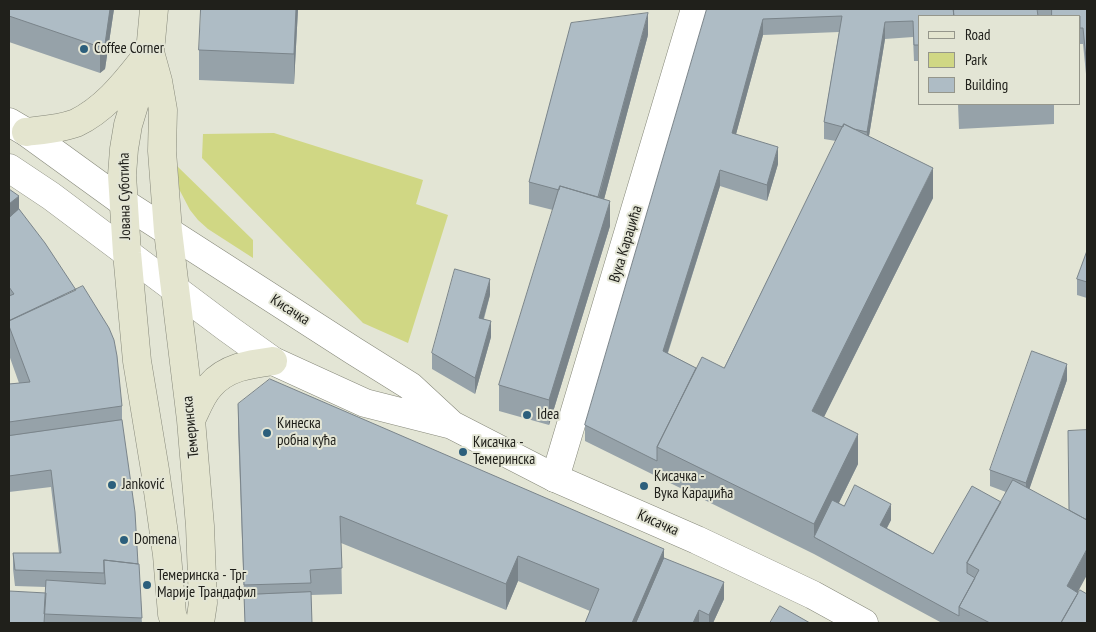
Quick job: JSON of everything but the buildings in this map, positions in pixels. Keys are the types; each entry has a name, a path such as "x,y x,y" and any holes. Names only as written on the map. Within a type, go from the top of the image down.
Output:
{"main road":[{"name":"Јована Суботића","path":"126,253 122,174 124,149 128,125 150,52 154,9"},
{"name":"Јована Суботића","path":"150,52 163,110 162,151 168,231"},
{"path":"17,127 57,128 75,123 96,111 124,85 150,52"},
{"name":"Темеринска","path":"168,231 191,420 200,526 203,603 200,623"},
{"path":"126,253 137,361 155,470 172,614 175,623"},
{"path":"191,420 209,386 224,373 250,364 273,361"}],"street":[{"name":"Вука Караџића","path":"556,478 696,9"},
{"name":"Кисачка","path":"17,127 124,203 354,352 410,386 452,425"},
{"name":"Кисачка","path":"9,168 51,196 273,361 365,403 452,425 556,478 697,540 813,595 864,623"}],"green space":[{"path":"274,133 423,180 416,204 448,215 408,343 363,323 202,158 203,134"},
{"path":"177,166 253,240 253,258 208,229 198,220 190,210 179,189"}],"place":[{"name":"Coffee Corner","path":"84,49"},
{"name":"Idea","path":"527,415"},
{"name":"Кинеска робна кућа","path":"267,433"},
{"name":"Кисачка - Темеринска","path":"463,452"},
{"name":"Janković","path":"112,485"},
{"name":"Кисачка - Вука Караџића","path":"644,486"},
{"name":"Domena","path":"124,540"},
{"name":"Темеринска - Трг Марије Трандафил","path":"147,585"}]}
